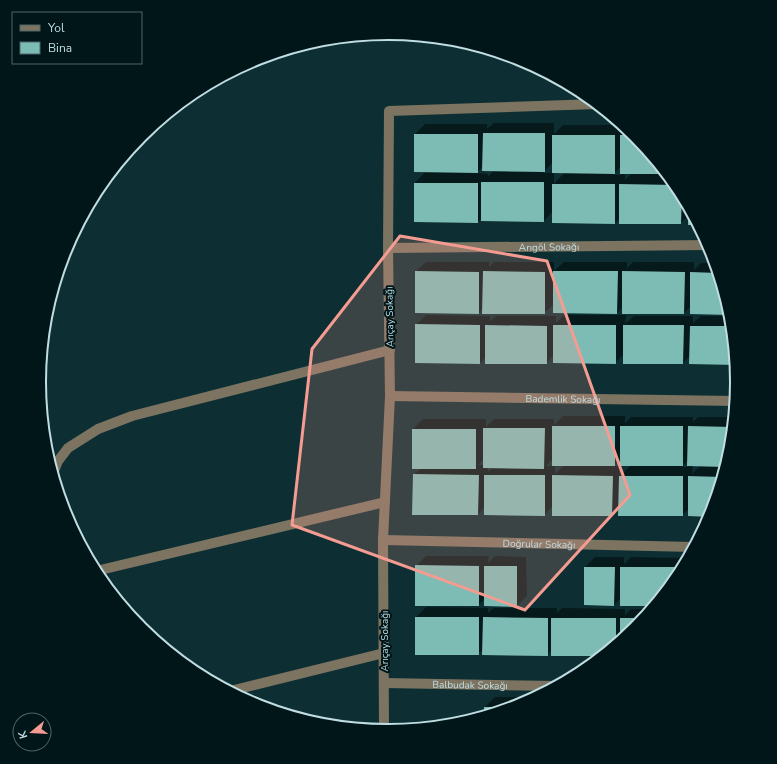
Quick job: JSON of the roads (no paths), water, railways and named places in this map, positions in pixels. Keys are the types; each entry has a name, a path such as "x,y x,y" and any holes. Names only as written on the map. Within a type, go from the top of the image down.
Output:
{"street":[{"name":"Arıçay Sokağı","path":"384,724 383,540 390,396 388,248 389,111 588,104"},
{"name":"Arıgöl Sokağı","path":"388,248 701,245"},
{"path":"57,465 68,448 98,429 132,416 390,350"},
{"name":"Bademlik Sokağı","path":"390,396 730,401"},
{"path":"102,569 385,502"},
{"name":"Doğrular Sokağı","path":"383,540 688,547"},
{"path":"237,689 384,654"},
{"name":"Balbudak Sokağı","path":"384,682 546,686"}]}
